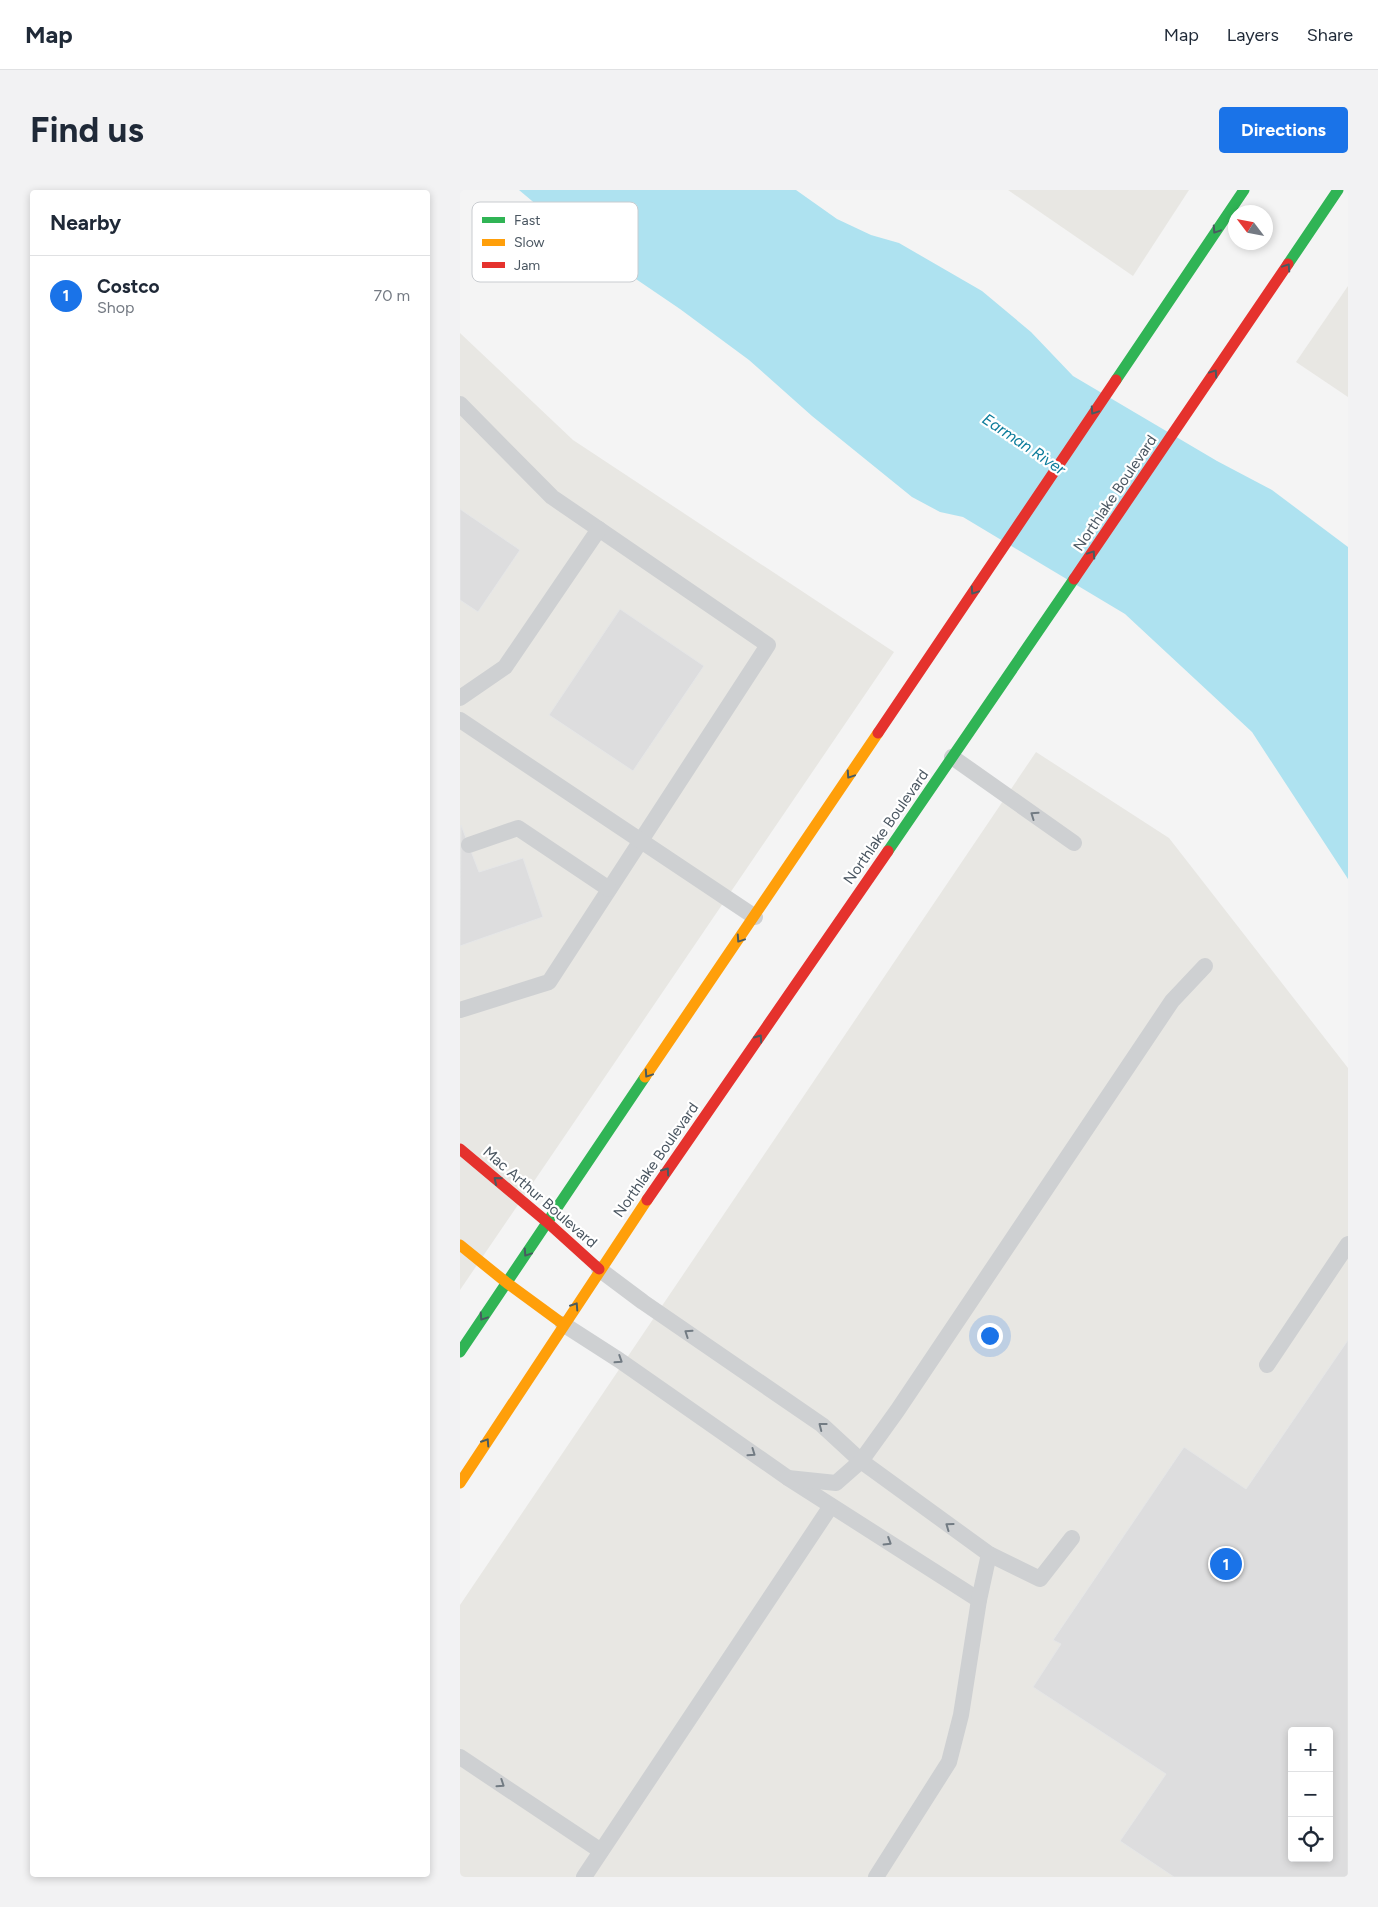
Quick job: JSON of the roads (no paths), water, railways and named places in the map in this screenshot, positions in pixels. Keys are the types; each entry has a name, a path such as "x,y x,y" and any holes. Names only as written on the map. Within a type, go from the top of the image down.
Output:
{"main road":[{"path":"460,1352 1244,190"},
{"name":"Northlake Boulevard","path":"460,1483 599,1269 1064,594 1338,190"},
{"name":"Mac Arthur Boulevard","path":"460,1149 547,1222 599,1269"},
{"path":"460,1245 507,1283 563,1324"}],"lane":[{"path":"460,404 552,497 768,645 549,982 460,1010"},
{"path":"460,698 505,667 599,529"},
{"path":"460,720 755,917"},
{"path":"952,757 1074,843"},
{"path":"469,845 518,828 609,889"},
{"path":"788,1478 836,1483 861,1461 897,1411 1172,1001 1205,966"},
{"path":"1267,1365 1348,1244"},
{"path":"599,1269 643,1302 822,1425 861,1461 989,1554 1040,1579 1072,1538"},
{"path":"563,1324 619,1360 788,1478 979,1600"},
{"path":"584,1877 831,1506"},
{"path":"876,1877 949,1762 961,1715 979,1600 989,1554"},
{"path":"460,1757 601,1851"}],"water":[{"name":"Earman River","path":"519,190 796,190 837,219 871,235 899,243 982,291 1031,332 1073,376 1217,461 1272,490 1348,547 1348,879 1252,732 1125,614 963,517 940,512 912,497 812,416 749,360 638,280 638,202 533,202"}],"place":[{"name":"Costco","path":"1226,1564"}]}
